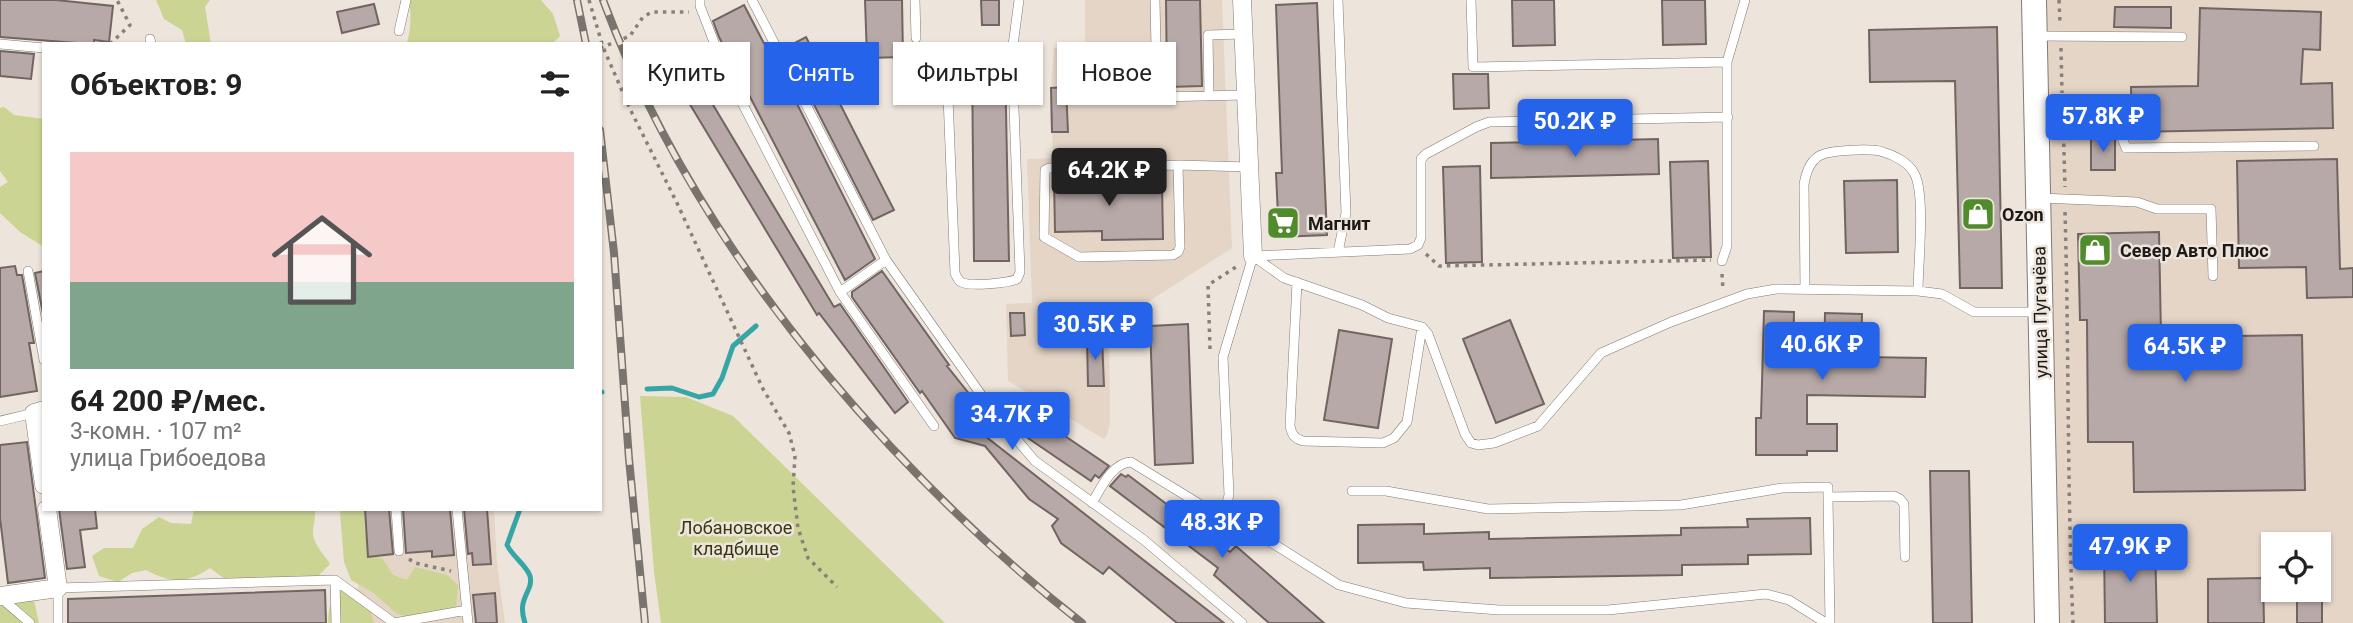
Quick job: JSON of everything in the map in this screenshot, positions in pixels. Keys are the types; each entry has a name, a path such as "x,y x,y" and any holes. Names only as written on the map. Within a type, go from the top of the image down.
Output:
{"street":[{"path":"1242,0 1249,167 1247,260"},
{"name":"улица Пугачёва","path":"2034,0 2047,623"},
{"path":"39,412 42,456"},
{"path":"0,596 58,589 47,511"}],"lane":[{"path":"399,31 406,0"},
{"path":"752,0 886,260 994,413 1035,461 1144,540 1242,623"},
{"path":"915,0 916,38"},
{"path":"1013,42 1019,0"},
{"path":"1156,0 1157,97 1246,95"},
{"path":"1338,0 1346,213 1338,252"},
{"path":"1471,0 1473,67 1727,62"},
{"path":"1721,260 1727,246 1727,62 1745,0"},
{"path":"700,3 724,68 840,292 934,426"},
{"path":"1209,96 1208,35 1243,34"},
{"path":"2035,36 2182,37"},
{"path":"0,44 42,48"},
{"path":"1012,53 1020,272 1017,279 1011,282 966,284 959,281 955,274 947,71 949,61 958,55 1012,53"},
{"path":"2036,103 2109,105 2126,148 2314,146"},
{"path":"1247,260 1338,252 1409,250 1418,245 1421,238 1421,159 1482,124 1728,117"},
{"path":"1805,290 1804,184 1807,170 1818,156 1833,152 1882,151 1899,159 1914,172 1920,189 1918,292"},
{"path":"1178,165 1180,247 1173,255 1079,257 1044,237 1045,170 1049,168 1178,165 1249,167"},
{"path":"2038,198 2137,202 2157,209 2211,209 2213,276"},
{"path":"840,292 886,260"},
{"path":"1092,503 1114,470 1119,465 1131,462 1206,508 1216,510 1226,506 1229,495 1223,357 1247,260"},
{"path":"1247,260 1284,278 1362,305 1388,318 1422,327 1428,334 1465,434 1471,443 1478,445 1494,443 1538,426 1601,353 1724,301 1747,294 1776,289 1918,292 1942,294 1974,312 2040,312"},
{"path":"28,271 42,349"},
{"path":"1297,282 1290,426 1291,434 1296,439 1383,443 1394,438 1407,422 1422,327"},
{"path":"0,421 39,412"},
{"path":"1352,492 1386,491 1488,509 1681,505 1782,488 1828,487 1828,623"},
{"path":"1828,498 1894,496 1900,499 1904,504 1905,557"},
{"path":"396,511 399,551"},
{"path":"457,511 468,623"},
{"path":"1261,536 1339,585 1406,603 1499,610 1608,610 1766,594 1789,600 1828,623"},
{"path":"335,580 336,623"},
{"path":"58,623 58,589 335,580 394,623 467,610"},
{"path":"0,596 30,623"}],"path":[{"path":"112,42 130,25 117,0"},
{"path":"589,0 600,42"},
{"path":"2059,0 2068,327 2069,544 2073,623"},
{"path":"700,3 688,12 652,12 643,17 630,36 602,48 747,355 789,433 794,456 793,487 798,528 808,558 837,587"},
{"path":"1418,245 1439,266 1721,260 1724,301"},
{"path":"1210,350 1208,285 1247,260"},
{"path":"399,551 415,563 463,573"}],"shaded area":[{"path":"1085,0 1222,0 1232,248 1109,327 1110,423 1104,439 1008,381 1006,304 1032,303 1027,159 1053,158 1051,88 1054,48 1057,48 1057,105 1176,105 1176,42 1085,42"},
{"path":"2042,0 2353,0 2353,623 2059,623"},
{"path":"356,511 494,511 497,563 505,623 359,623"}],"green space":[{"path":"156,0 210,0 205,7 211,42 185,42 182,30 164,19"},
{"path":"408,0 541,0 553,14 560,36 554,42 407,42 410,9"},
{"path":"4,107 14,115 42,119 42,246 20,232 0,213 0,187 8,182 0,171 0,108"},
{"name":"Лобановское кладбище","path":"640,396 686,397 733,416 945,623 661,623 654,572"},
{"path":"194,511 315,511 313,537 330,564 316,578 269,577 260,584 241,585 222,577 210,568 194,577 178,580 146,570 132,573 118,582 99,576 92,556 104,548 133,548 142,529 159,517 171,523 191,524"},
{"path":"366,511 365,528 374,556 383,559 393,575 407,580 415,567 447,575 458,585 456,608 410,618 396,613 372,592 351,580 344,562 340,512"},
{"path":"348,586 364,595 374,623 328,623 332,601"},
{"path":"34,600 39,623 0,623 0,606"}],"building":[{"path":"0,0 56,0 113,6 109,42 0,37"},
{"path":"865,0 902,0 903,42 893,42 893,57 879,58 879,42 866,42"},
{"path":"981,0 999,0 999,25 982,25"},
{"path":"1166,0 1200,0 1202,86 1176,87 1176,42 1166,42"},
{"path":"1512,0 1554,0 1555,45 1513,46"},
{"path":"1662,0 1705,0 1706,44 1663,45"},
{"path":"1317,3 1327,235 1279,237 1276,173 1282,173 1276,5"},
{"path":"374,4 379,24 342,33 337,12"},
{"path":"744,5 764,43 764,105 798,105 875,259 845,280 750,97 750,42 722,42 713,21"},
{"path":"2115,7 2171,7 2171,28 2114,27"},
{"path":"2200,8 2321,12 2320,50 2303,49 2301,84 2332,83 2333,128 2132,132 2131,87 2198,86"},
{"path":"1997,27 2002,288 1960,288 1955,81 1870,82 1869,30"},
{"path":"0,51 34,54 31,79 0,76"},
{"path":"1453,74 1488,74 1489,108 1454,109"},
{"path":"1051,88 1057,88 1057,105 1067,105 1068,132 1052,132"},
{"path":"690,105 713,105 834,307 840,304 908,402 895,413 819,313 817,315"},
{"path":"814,105 841,105 894,210 873,220"},
{"path":"972,105 1006,105 1009,261 974,261"},
{"path":"2091,138 2115,138 2115,170 2091,170"},
{"path":"1658,139 1659,174 1491,178 1491,143"},
{"path":"2337,159 2340,269 2353,268 2353,297 2307,298 2306,267 2239,268 2237,161"},
{"path":"1708,161 1711,257 1673,258 1670,162"},
{"path":"1480,166 1482,262 1446,263 1443,167"},
{"path":"1119,177 1119,186 1162,185 1163,239 1102,240 1102,231 1055,232 1054,178"},
{"path":"1897,180 1898,252 1846,253 1844,181"},
{"path":"2159,232 2161,337 2302,335 2305,490 2134,492 2133,442 2088,442 2087,320 2080,320 2078,234"},
{"path":"15,266 17,275 22,275 34,343 29,343 37,391 0,397 0,268"},
{"path":"42,271 42,309 35,273"},
{"path":"882,271 949,365 947,366 982,410 971,425 1224,623 1177,623 1109,567 1103,574 1061,543 1052,526 1058,519 1029,499 985,446 955,438 852,297 852,292"},
{"path":"1764,311 1794,312 1793,359 1824,360 1825,313 1862,314 1861,357 1926,358 1925,397 1807,395 1807,424 1837,424 1837,451 1807,451 1807,455 1756,455 1756,418 1761,418"},
{"path":"1010,313 1024,313 1025,335 1011,336"},
{"path":"1510,320 1544,404 1496,423 1463,339"},
{"path":"1188,324 1193,463 1155,465 1150,326"},
{"path":"1339,330 1392,339 1378,428 1324,420"},
{"path":"1087,338 1102,338 1104,386 1088,386"},
{"path":"1037,417 1109,466 1099,478 1095,475 1091,481 1025,436"},
{"path":"27,442 45,578 8,583 0,518 0,445"},
{"path":"1930,471 1969,471 1972,623 1933,623"},
{"path":"1121,474 1126,477 1128,475 1230,552 1236,546 1324,623 1269,623 1214,575 1218,568 1110,486"},
{"path":"59,511 95,511 97,528 80,530 85,567 67,569"},
{"path":"365,511 389,511 393,554 368,557"},
{"path":"403,511 450,511 454,555 432,557 432,551 406,553"},
{"path":"464,511 487,511 491,564 473,565 472,553 468,554"},
{"path":"1810,518 1811,554 1748,555 1748,564 1682,565 1682,575 1490,578 1490,568 1424,570 1423,562 1358,563 1358,525 1424,524 1424,534 1489,532 1489,539 1681,535 1681,528 1748,527 1747,519"},
{"path":"2155,545 2157,623 2105,623 2104,546"},
{"path":"2261,578 2264,623 2208,623 2208,579"},
{"path":"325,590 326,623 68,623 68,599"},
{"path":"495,593 497,623 476,623 473,595"},
{"path":"2297,602 2322,602 2322,623 2297,623"}],"waterway":[{"path":"647,389 672,388 699,397 713,394 722,378 733,346 756,326"},
{"path":"519,511 507,545 530,576 531,582 523,607 525,623"}],"railway":[{"path":"577,0 586,42"},
{"path":"603,0 657,123 690,181 725,238 803,346 846,397 936,494 983,539 1082,623"},
{"path":"602,148 614,253 629,459 645,623"}],"place":[{"name":"Ozon","path":"1978,214"},
{"name":"Магнит","path":"1283,223"},
{"name":"Север Авто Плюс","path":"2095,250"}]}
